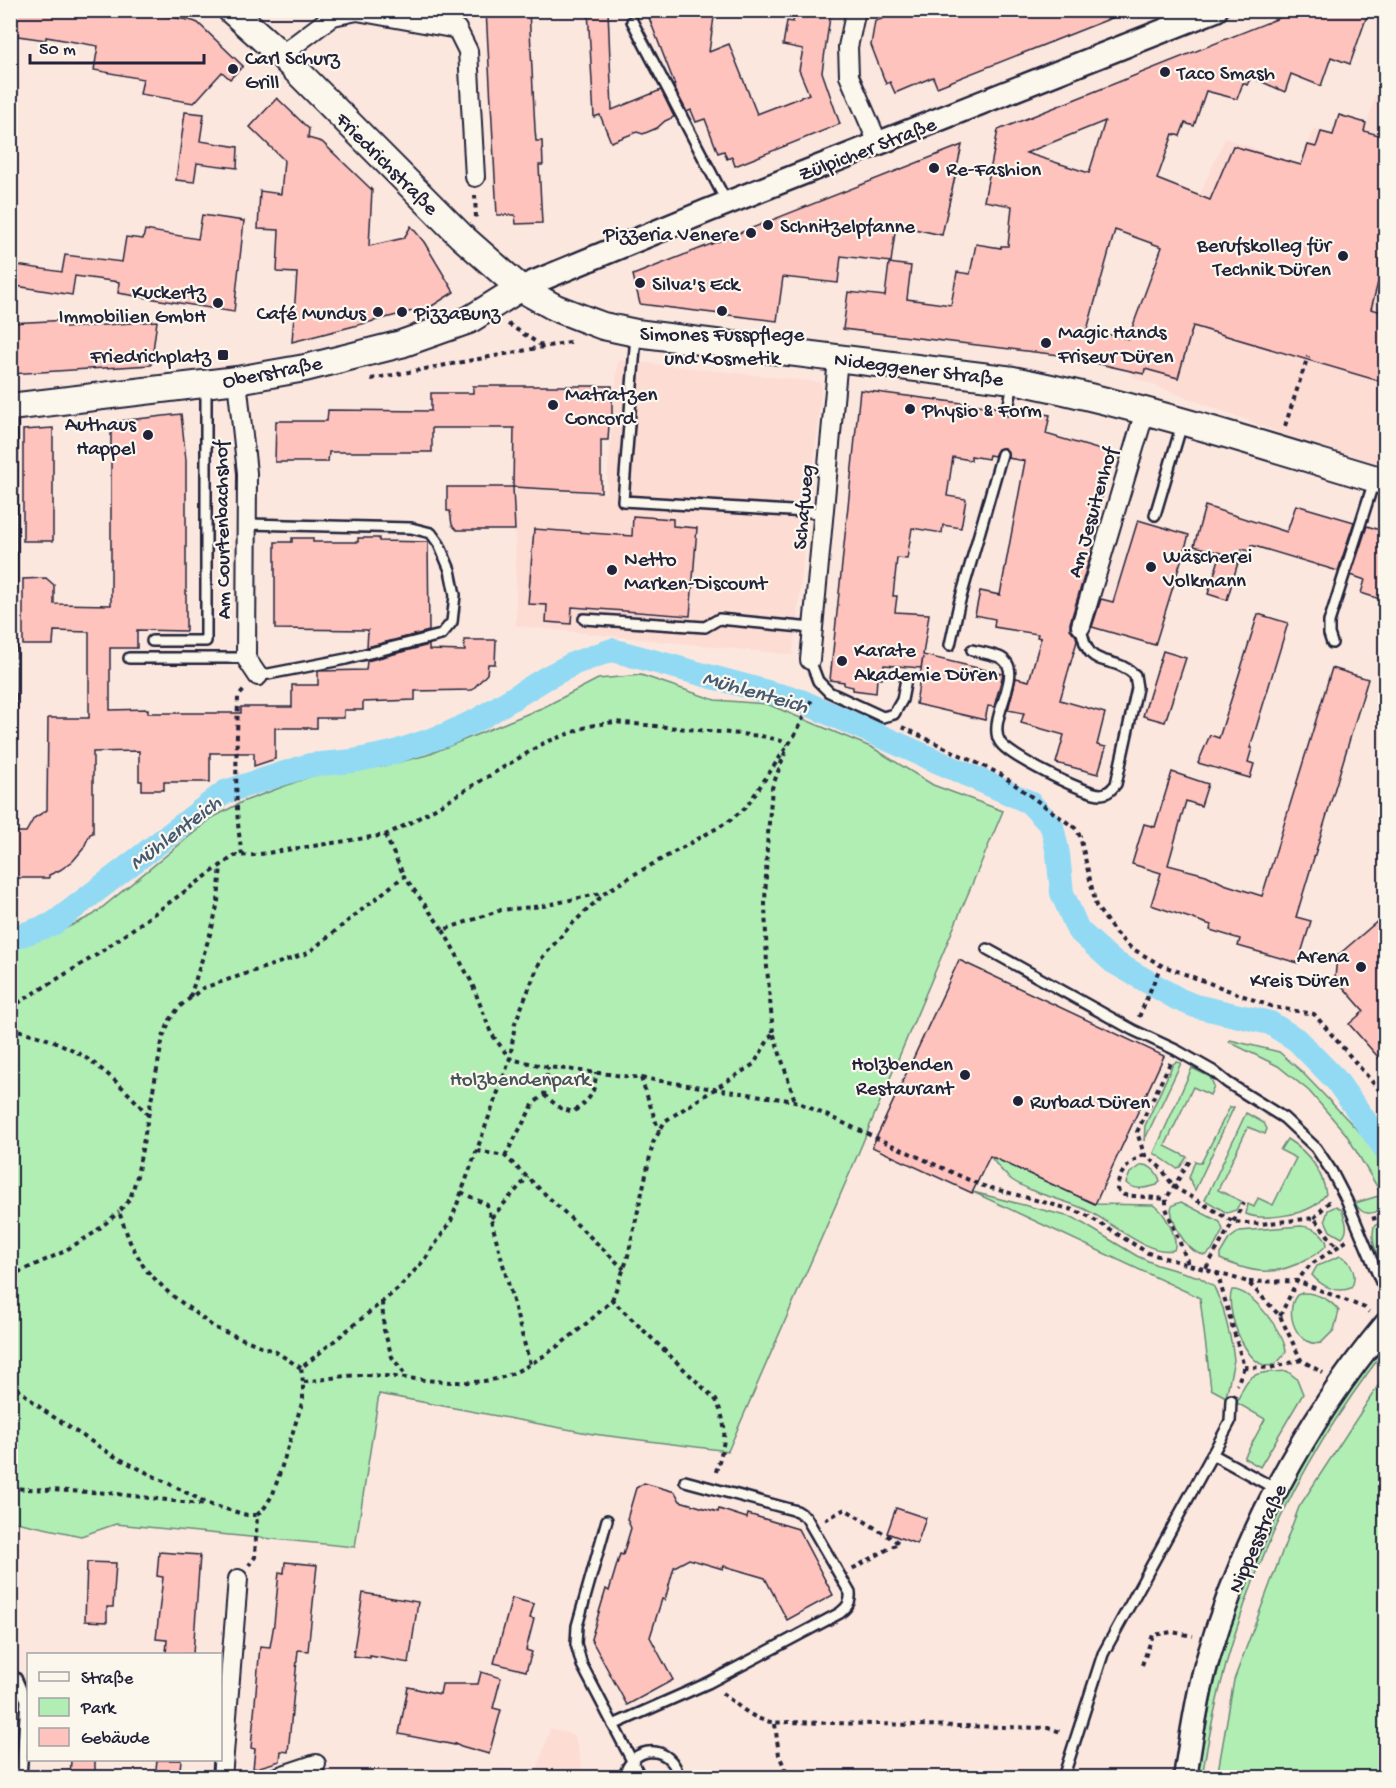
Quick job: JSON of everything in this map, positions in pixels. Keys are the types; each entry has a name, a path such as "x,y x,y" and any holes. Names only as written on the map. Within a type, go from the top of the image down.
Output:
{"main road":[{"name":"Friedrichstraße","path":"231,10 281,55 461,236 520,288"},
{"name":"Oberstraße","path":"11,406 206,384 293,370 401,344 469,320 487,311 520,288"},
{"name":"Nideggener Straße","path":"520,288 556,308 603,327 1013,380 1144,411 1380,481"}],"street":[{"path":"856,10 848,47 849,76 878,143"},
{"name":"Zülpicher Straße","path":"520,288 727,203 1216,10"},
{"path":"281,55 333,16 357,11 459,20 468,51 475,177"},
{"name":"Schafweg","path":"810,660 838,358"},
{"name":"Am Courtenbachshof","path":"237,380 247,474 246,658"},
{"name":"Am Jesuitenhof","path":"1081,626 1144,411"},
{"path":"246,658 258,676"},
{"name":"Nippesstraße","path":"1185,1778 1204,1676 1238,1573 1276,1489 1309,1431 1340,1383 1386,1324"},
{"path":"222,1778 238,1579"},
{"path":"274,1778 316,1764"}],"lane":[{"path":"632,21 727,203"},
{"path":"636,333 623,501 824,513"},
{"path":"1008,409 1013,380"},
{"path":"152,641 206,641 206,384"},
{"path":"11,406 11,725"},
{"path":"1155,515 1183,422"},
{"path":"950,645 958,604 1002,454"},
{"path":"1332,643 1329,622 1380,481"},
{"path":"246,524 411,528 431,533 439,544 450,570 455,595 452,622 441,635 346,659 258,676"},
{"path":"584,619 705,627 719,618 812,628"},
{"path":"972,650 1001,658 1009,667 1010,679 996,732 1000,743 1011,752 1072,786 1103,794 1110,791 1116,784 1137,688 1136,675 1128,668 1101,660 1090,654 1083,641 1081,626"},
{"path":"129,658 246,658"},
{"path":"810,660 819,681 829,692 883,717 894,714 902,700 906,679"},
{"path":"987,949 1133,1030 1176,1050 1213,1071 1284,1118 1316,1148 1332,1172 1347,1201 1381,1282 1386,1286"},
{"path":"1063,1778 1102,1654 1230,1422 1231,1400"},
{"path":"1212,1454 1276,1489"},
{"path":"613,1725 708,1683 840,1613 851,1600 850,1593 806,1517 787,1507 685,1481"},
{"path":"607,1520 577,1626 576,1644 582,1665 641,1778"},
{"path":"10,1674 15,1678 26,1700 21,1778"},
{"path":"624,1778 626,1769 632,1760 652,1751 671,1759 677,1768 679,1778"}],"path":[{"path":"487,311 544,347"},
{"path":"362,380 570,342 587,320"},
{"path":"1293,402 1308,356"},
{"path":"242,855 235,795 238,696 258,676"},
{"path":"301,1368 399,1288 426,1258 451,1221 510,1059 515,1023 541,959 571,925 606,892 728,822 747,806 789,744 815,692"},
{"path":"883,717 1000,774 1069,822 1080,836 1094,898 1104,921 1131,948 1161,965 1273,1007 1314,1014 1386,1098"},
{"path":"10,1008 98,954 234,856 254,855 385,834 412,822 544,743 590,726 614,722 762,736 789,744"},
{"path":"789,744 772,788 767,846 765,915 773,1032 795,1101"},
{"path":"385,834 404,876 443,930 471,981 491,1033 510,1059 548,1067 795,1101 980,1185 1088,1216 1148,1253 1248,1282 1297,1281 1343,1299"},
{"path":"189,997 212,928 218,902 221,864"},
{"path":"10,1276 61,1253 94,1233 119,1212 130,1199 137,1176 164,1037 170,1020 179,1007 202,988 308,953 404,876"},
{"path":"443,930 501,910 543,906 606,892"},
{"path":"1146,999 1161,965"},
{"path":"10,1028 57,1042 87,1060 128,1091 149,1116"},
{"path":"303,1382 361,1375 477,1382 499,1378 530,1364 595,1317 612,1299 624,1269 653,1143 665,1121 754,1064 773,1032"},
{"path":"1176,1050 1137,1132 1144,1154 1161,1168 1174,1187 1234,1222 1261,1224 1314,1218 1329,1202 1347,1201"},
{"path":"505,1156 534,1103 544,1095 548,1067"},
{"path":"544,1095 560,1108 573,1112 585,1103 595,1090 596,1072"},
{"path":"640,1078 659,1131"},
{"path":"477,1151 505,1156 624,1269"},
{"path":"1144,1154 1131,1162 1118,1178 1117,1189 1124,1195 1167,1199"},
{"path":"1188,1263 1166,1208 1167,1199 1191,1159"},
{"path":"490,1219 528,1178"},
{"path":"461,1192 487,1206 530,1364"},
{"path":"1206,1268 1244,1203"},
{"path":"10,1488 109,1493 211,1505 247,1515 257,1515 266,1507 273,1494 303,1400 301,1368 276,1352 215,1328 169,1293 145,1269 130,1242 119,1212"},
{"path":"1314,1218 1338,1248"},
{"path":"1280,1316 1297,1281 1310,1265 1338,1248 1359,1230"},
{"path":"1217,1272 1244,1367 1270,1368 1301,1360"},
{"path":"1248,1282 1280,1316 1301,1360 1340,1383"},
{"path":"612,1299 716,1400 726,1431 711,1488"},
{"path":"382,1302 384,1330 392,1358 407,1378"},
{"path":"10,1382 43,1410 112,1455 211,1505"},
{"path":"812,1527 845,1509 899,1543 840,1575"},
{"path":"238,1579 255,1557 257,1515"},
{"path":"1142,1665 1153,1635 1172,1632 1215,1640"},
{"path":"708,1683 751,1715 763,1722 775,1724 788,1722 1048,1728 1076,1737"},
{"path":"775,1724 779,1755 789,1778"}],"shaded area":[{"name":"Berufskolleg für Technik Düren","path":"1385,63 1385,466 1283,434 1132,377 1193,209 1225,138 1301,165 1314,128 1361,143"},
{"path":"618,360 820,382 822,387 793,655 516,626 515,488 606,494"},
{"path":"550,1728 575,1735 584,1777 535,1777"}],"green space":[{"name":"Holzbendenpark","path":"641,675 715,700 767,704 873,748 933,785 1003,811 852,1168 728,1451 593,1434 379,1394 355,1547 116,1524 81,1536 11,1521 11,948 56,933 93,915 212,818 242,802 325,771 351,766 380,767 427,755 544,707 598,679"},
{"path":"1230,1040 1279,1052 1300,1070 1371,1144 1385,1162 1385,1209 1368,1213 1361,1211 1355,1203 1382,1195 1346,1134 1309,1091 1278,1066 1229,1042"},
{"path":"1181,1063 1144,1141 1145,1126 1173,1064"},
{"path":"1192,1068 1210,1077 1214,1086 1210,1095 1193,1087 1165,1146 1187,1157 1180,1167 1176,1168 1154,1153"},
{"path":"1230,1107 1234,1107 1195,1190 1189,1178 1195,1161 1201,1163"},
{"path":"1246,1113 1264,1123 1267,1129 1265,1134 1248,1127 1218,1190 1241,1201 1236,1210 1227,1213 1205,1200"},
{"path":"1287,1139 1313,1162 1326,1194 1314,1206 1298,1212 1270,1217 1246,1214 1248,1204 1254,1207 1258,1198 1273,1205 1296,1158 1280,1150"},
{"path":"990,1156 1095,1204 1153,1205 1162,1212 1170,1225 1174,1250 1163,1250 1139,1242 1082,1208 1020,1185 1006,1175"},
{"path":"1142,1165 1156,1172 1160,1181 1157,1185 1137,1188 1126,1183 1130,1173"},
{"path":"973,1192 1074,1218 1137,1256 1157,1265 1199,1277 1214,1287 1223,1308 1234,1360 1226,1397 1211,1389 1200,1298"},
{"path":"1181,1202 1220,1222 1223,1230 1213,1249 1206,1255 1193,1250 1178,1231 1171,1209 1173,1205"},
{"path":"1336,1206 1342,1210 1346,1225 1346,1232 1342,1238 1330,1231 1325,1220 1328,1210"},
{"path":"1386,1220 1385,1264 1376,1251 1373,1237 1374,1226"},
{"path":"1301,1226 1317,1231 1327,1244 1319,1252 1297,1264 1275,1271 1265,1271 1244,1268 1220,1259 1220,1254 1229,1239 1240,1231"},
{"path":"1340,1256 1348,1261 1354,1274 1351,1288 1346,1290 1330,1288 1320,1283 1312,1275 1317,1266"},
{"path":"1232,1290 1249,1297 1257,1304 1280,1334 1286,1351 1276,1363 1265,1365 1254,1359 1245,1348 1232,1316 1230,1301"},
{"path":"1302,1293 1323,1298 1339,1311 1334,1330 1321,1343 1305,1340 1295,1327 1291,1310 1297,1295"},
{"path":"1385,1343 1385,1350 1349,1399 1317,1449 1265,1551 1227,1660 1202,1777 1197,1778 1218,1670 1231,1625 1265,1539 1307,1458 1357,1380"},
{"path":"1287,1371 1297,1379 1303,1394 1260,1467 1244,1458 1265,1419 1237,1403 1249,1379 1267,1372"},
{"path":"1385,1375 1385,1777 1217,1777 1234,1680 1299,1507"}],"building":[{"path":"10,10 133,10 193,21 198,23 243,66 230,79 222,72 194,103 140,94 143,79 94,70 98,46 46,37 46,40 18,36 18,33 10,32"},
{"path":"486,10 529,10 536,141 542,141 543,165 539,165 542,223 516,224 515,215 497,215"},
{"path":"588,10 608,10 612,110 661,90 674,117 643,134 637,132 611,142 600,115 594,117"},
{"path":"646,10 715,10 709,52 729,44 757,114 809,94 799,70 803,49 783,45 787,21 793,22 795,10 831,10 822,72 840,124 735,166 732,157 727,159 724,151 718,153 705,119 696,122 691,110 687,112 673,85 675,85"},
{"path":"879,10 1127,10 1127,12 937,87 933,77 895,93 890,82 886,84 871,45 875,21 882,19"},
{"path":"1299,10 1369,10 1350,64 1331,57 1321,86 1291,74 1285,92 1251,77 1247,85 1243,83 1237,99 1206,91 1194,126 1185,123 1180,136 1173,134 1157,179 1210,200 1233,146 1301,165 1308,145 1316,147 1321,132 1333,135 1339,115 1366,123 1364,131 1386,137 1386,272 1381,271 1371,309 1386,313 1386,383 1193,326 1178,378 1145,369 1144,374 1060,355 843,329 848,292 885,296 889,263 911,266 907,299 951,305 957,272 970,274 976,244 1001,248 1001,246 1008,246 1012,206 984,201 998,130","holes":["1105,121 1089,173 1026,153","1115,230 1162,247 1128,339 1087,330"]},
{"path":"277,98 309,129 308,138 322,142 372,190 369,246 404,238 411,226 424,242 454,292 432,306 292,342 297,273 277,272 279,230 258,229 260,191 281,194 284,160 250,127"},
{"path":"185,112 204,114 200,141 238,147 237,168 197,163 194,182 176,180"},
{"path":"962,145 942,235 896,225 891,262 841,256 838,283 783,277 777,321 640,304 633,275"},
{"path":"202,215 244,221 234,312 118,293 119,282 75,276 72,295 10,285 10,264 62,272 65,255 122,262 126,237 143,239 145,230 198,239"},
{"path":"68,320 66,328 157,321 151,365 10,374 10,323"},
{"path":"473,386 612,386 612,413 608,440 601,440 601,492 513,487 514,428 432,428 432,452 329,452 328,462 275,462 276,421 327,421 328,410 431,411 431,393 473,393"},
{"path":"860,390 1001,408 1003,414 1007,416 1013,414 1015,410 1050,415 1046,434 1114,454 1090,538 1095,540 1070,623 1070,629 1077,641 1060,700 1105,713 1097,745 1106,747 1098,774 1056,763 1064,735 1021,723 1024,713 1008,710 1016,678 1029,681 1041,638 1037,637 1038,634 994,627 995,619 975,615 980,591 1000,595 1025,461 1008,458 1008,452 1004,448 998,449 994,456 989,455 988,459 971,456 971,460 953,457 947,496 966,499 961,528 943,525 942,533 912,528 907,559 897,558 893,596 897,596 895,612 929,614 923,655 1003,674 994,707 988,706 985,720 916,704 923,657 921,668 884,665 882,679 877,678 876,693 853,690 853,687 844,685 844,682 830,680"},
{"path":"181,414 186,460 186,631 137,630 137,648 110,648 110,710 148,709 148,713 241,713 241,707 292,707 292,685 318,685 318,671 366,670 367,661 429,645 429,650 465,651 464,640 496,640 495,664 488,664 487,674 472,690 415,691 415,700 363,702 363,710 344,710 344,718 317,718 317,728 275,728 275,759 254,766 254,753 210,753 210,782 164,782 164,790 142,790 142,781 139,781 139,751 93,752 93,833 90,834 83,849 73,861 49,875 49,878 10,878 10,832 26,832 34,818 47,810 48,718 89,718 89,632 54,631 53,645 23,645 23,579 46,578 54,585 54,604 111,605 111,422"},
{"path":"53,428 53,541 23,541 23,430"},
{"path":"447,487 513,487 515,530 457,530 452,525 450,511 447,511"},
{"path":"1296,505 1354,522 1338,571 1251,545 1249,551 1242,549 1227,600 1208,594 1221,553 1194,546 1205,506 1287,532"},
{"name":"Netto Marken-Discount","path":"633,516 673,519 673,526 697,528 690,616 572,607 571,624 546,622 547,605 528,604 534,529 632,536"},
{"name":"Wäscherei Volkmann","path":"1138,520 1189,535 1155,645 1092,627 1101,599 1113,602"},
{"path":"1367,526 1386,532 1386,601 1361,593 1365,580 1351,575"},
{"path":"292,538 313,538 313,542 358,542 358,538 379,538 379,541 428,542 429,631 367,647 368,630 275,629 275,542 292,542"},
{"path":"1258,614 1288,623 1250,748 1252,748 1248,762 1254,764 1250,778 1198,763 1210,735 1219,738"},
{"path":"1163,651 1186,658 1165,722 1143,716"},
{"path":"1332,668 1368,679 1296,917 1311,921 1298,963 1238,946 1240,939 1210,930 1211,925 1151,905 1161,873 1132,864 1144,824 1155,827 1172,772 1208,784 1201,806 1186,801 1168,865 1206,875 1224,884 1262,896"},
{"name":"Arena Kreis Düren","path":"1386,914 1386,1066 1349,1024 1364,1011 1335,978 1337,956"},
{"name":"Rurbad Düren","path":"959,960 1164,1056 1095,1204 990,1156 972,1193 872,1147"},
{"path":"644,1483 675,1492 680,1501 718,1512 719,1509 747,1518 748,1514 798,1529 833,1595 787,1620 765,1578 689,1559 674,1567 665,1600 662,1599 650,1637 673,1680 627,1705 591,1639 606,1589 609,1591 620,1554 623,1555 631,1528 627,1519 636,1488"},
{"path":"896,1508 926,1518 917,1544 887,1533"},
{"path":"159,1552 200,1555 193,1653 166,1653 167,1640 156,1639 163,1577 157,1576"},
{"path":"87,1562 116,1563 113,1607 107,1607 107,1622 85,1621"},
{"path":"285,1562 317,1565 308,1651 298,1650 288,1752 281,1751 280,1761 253,1769 255,1749 251,1748 260,1646 270,1647 279,1572 284,1573"},
{"path":"363,1593 418,1602 409,1663 370,1656 370,1658 353,1656"},
{"path":"512,1598 534,1604 530,1618 534,1619 526,1650 532,1652 526,1671 494,1663"},
{"path":"481,1672 501,1678 493,1708 501,1710 489,1754 455,1743 455,1745 399,1734 408,1687 440,1694 442,1684 478,1684"},
{"path":"71,1761 95,1761 95,1778 70,1778"},
{"path":"157,1761 181,1761 179,1778 155,1778"}],"waterway":[{"name":"Mühlenteich","path":"10,939 53,924 225,792 310,765 353,761 392,753 445,735 479,719 575,663 612,650 801,701 1029,802 1052,826 1058,854 1062,893 1078,930 1112,961 1178,999 1195,1006 1270,1023 1297,1040 1336,1080 1386,1150"}],"place":[{"name":"Carl Schurz Grill","path":"233,69"},
{"name":"Taco Smash","path":"1165,72"},
{"name":"Re-Fashion","path":"934,168"},
{"name":"Schnitzelpfanne","path":"768,225"},
{"name":"Pizzeria Venere","path":"751,233"},
{"name":"Berufskolleg für Technik Düren","path":"1343,256"},
{"name":"Silva's Eck","path":"640,283"},
{"name":"Kuckertz Immobilien GmbH","path":"218,303"},
{"name":"Simones Fusspflege und Kosmetik","path":"722,311"},
{"name":"Café Mundus","path":"378,312"},
{"name":"PizzaBunz","path":"402,312"},
{"name":"Magic Hands Friseur Düren","path":"1046,343"},
{"name":"Friedrichplatz","path":"223,355"},
{"name":"Matratzen Concord","path":"553,405"},
{"name":"Physio & Form","path":"910,409"},
{"name":"Authaus Happel","path":"148,435"},
{"name":"Wäscherei Volkmann","path":"1151,567"},
{"name":"Netto Marken-Discount","path":"612,570"},
{"name":"Karate Akademie Düren","path":"842,661"},
{"name":"Arena Kreis Düren","path":"1361,967"},
{"name":"Holzbenden Restaurant","path":"965,1075"},
{"name":"Rurbad Düren","path":"1018,1101"}]}
